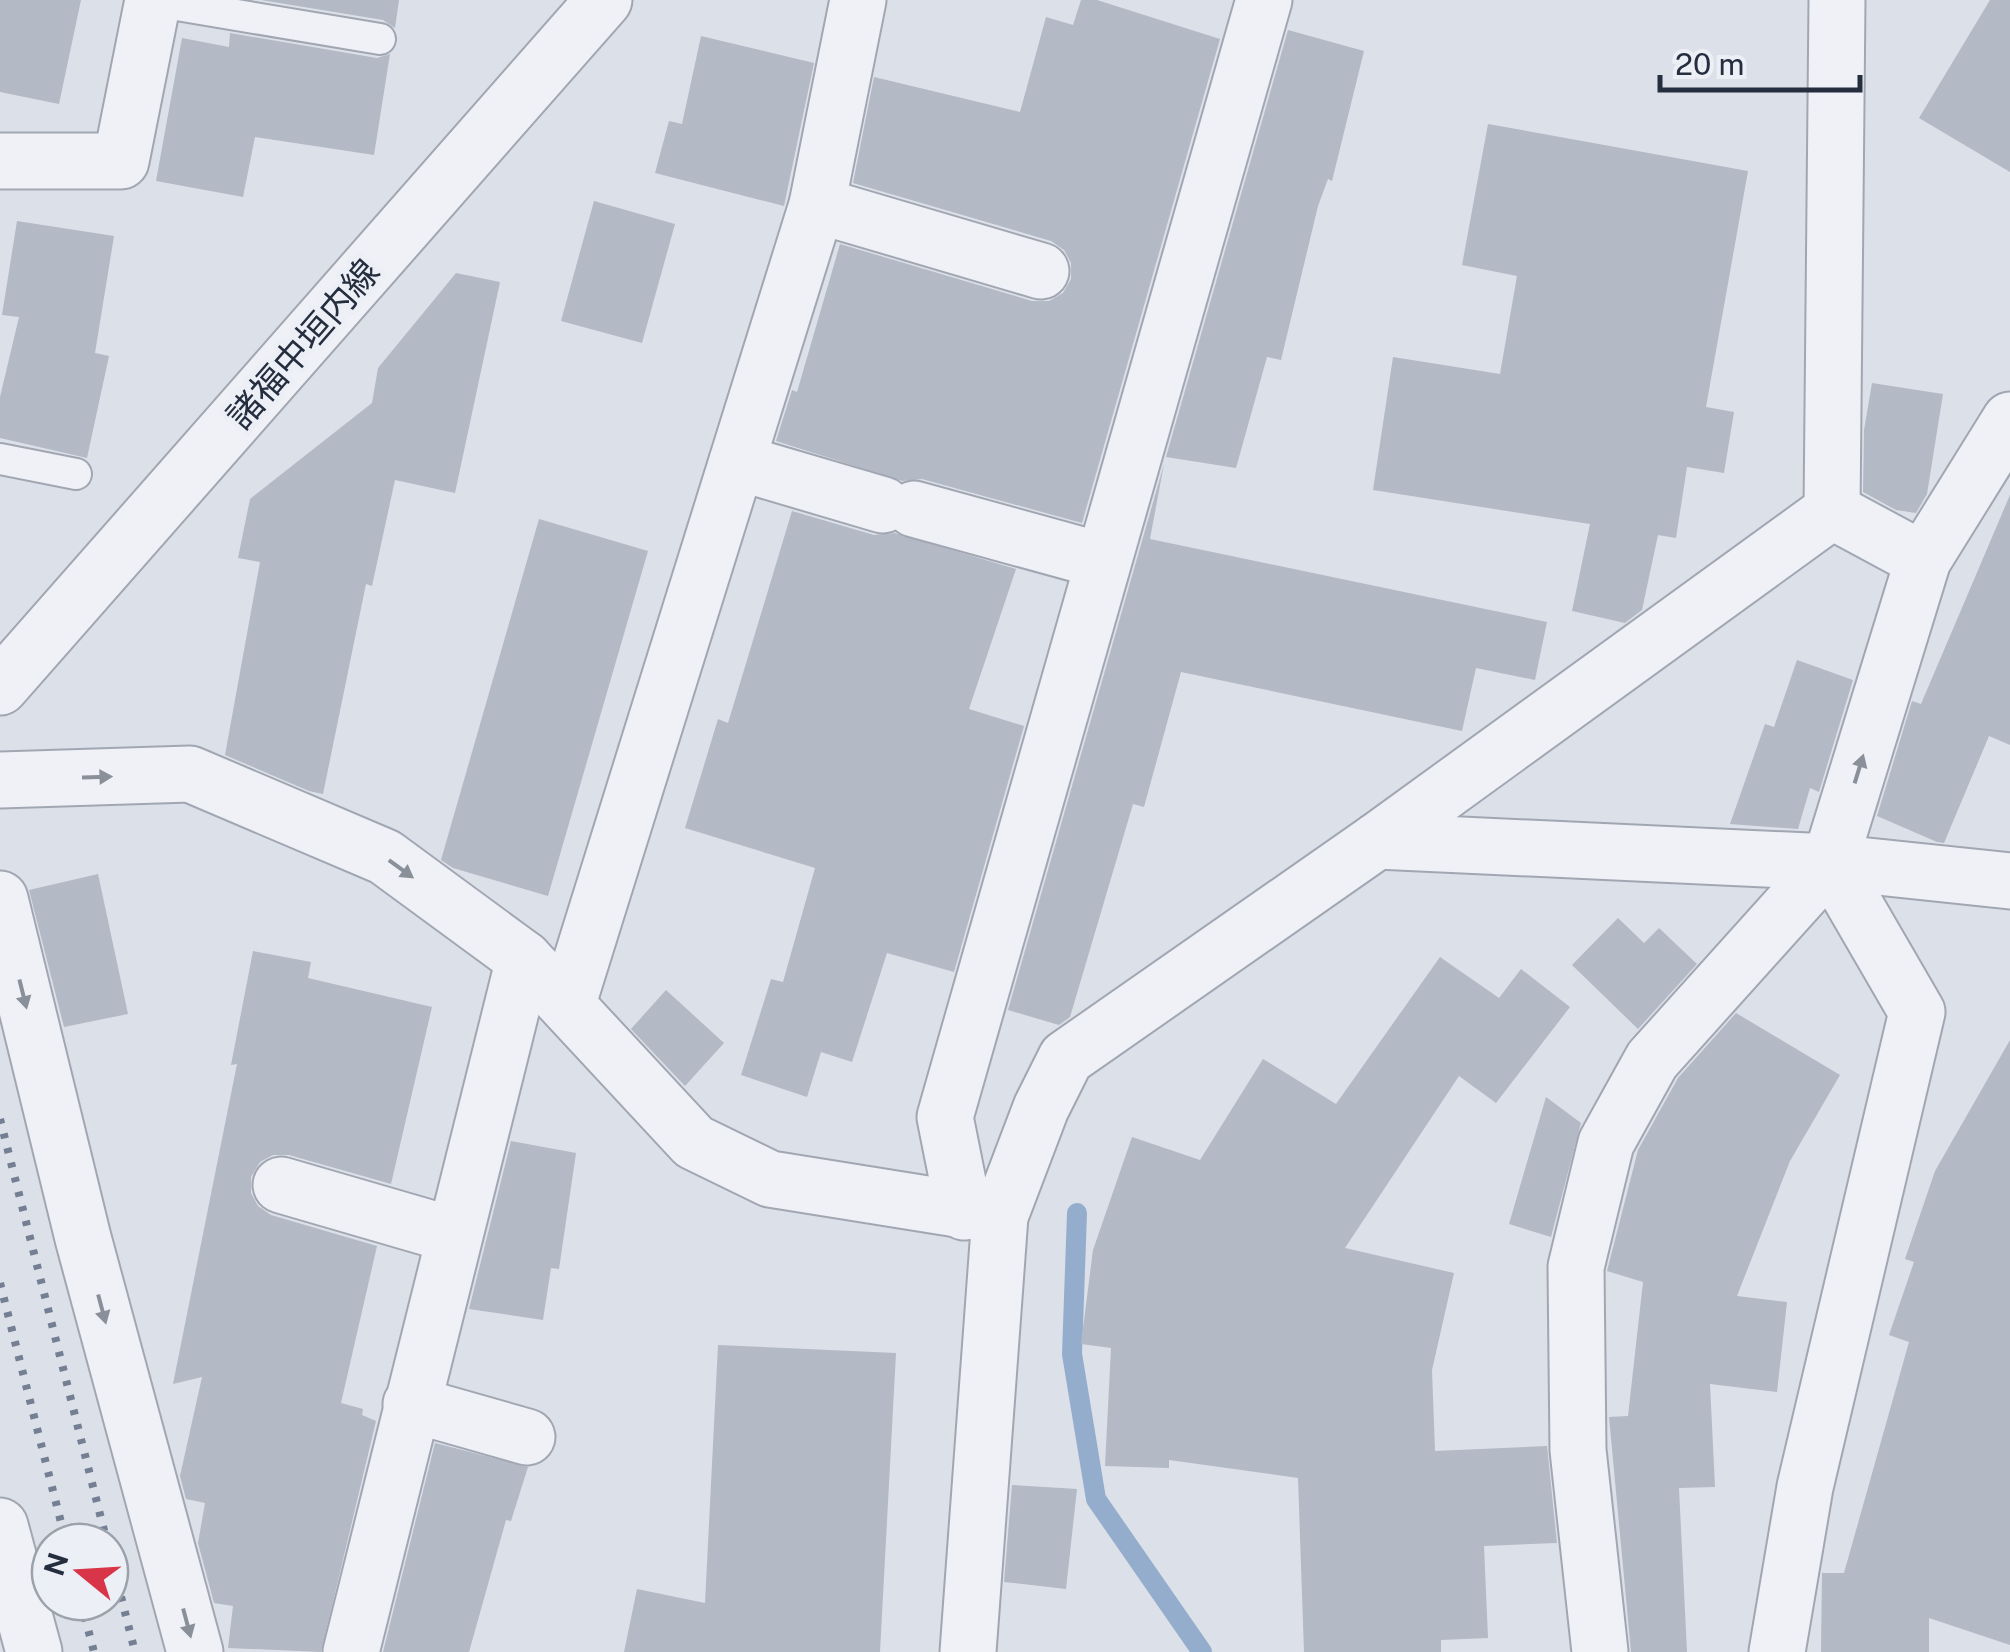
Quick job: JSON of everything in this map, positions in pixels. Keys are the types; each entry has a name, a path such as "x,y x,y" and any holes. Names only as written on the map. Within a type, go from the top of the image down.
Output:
{"street":[{"path":"0,161 121,161 153,0"},
{"name":"諸福中垣内線","path":"0,687 604,0"},
{"path":"568,1003 817,205 858,0"},
{"path":"968,1652 982,1214 945,1116 1264,0"},
{"path":"1832,512 1837,0"},
{"path":"817,205 1041,271"},
{"path":"1600,1652 1578,1450 1576,1267 1606,1144 1652,1060 1830,862 1923,560 2010,420"},
{"path":"737,462 1104,561"},
{"path":"982,1214 1066,1058 1377,841 1832,512"},
{"path":"1832,512 1923,560"},
{"path":"0,780 190,774 385,857 524,960 694,1142 770,1179 982,1214"},
{"path":"1377,841 1830,862 2010,880"},
{"path":"1777,1652 1805,1487 1917,1012 1830,862"},
{"path":"0,899 83,1238 195,1652"},
{"path":"351,1652 524,960"},
{"path":"280,1185 453,1236"},
{"path":"411,1404 527,1436"},
{"path":"0,1526 34,1652"}],"lane":[{"path":"153,0 380,40"},
{"path":"0,459 76,474"}],"building":[{"path":"0,0 81,0 59,104 0,92"},
{"path":"261,0 399,0 395,28 383,20"},
{"path":"1081,0 1097,0 1220,39 1082,523 922,479 902,481 776,441 792,390 797,392 840,244 1032,301 1049,301 1063,293 1071,279 1071,263 1064,250 1051,241 853,183 874,77 1020,112 1046,17 1073,25"},
{"path":"1990,0 2010,0 2010,172 1919,118"},
{"path":"1288,30 1364,51 1332,181 1328,179 1318,206 1281,360 1267,357 1236,468 1166,457"},
{"path":"230,33 377,58 390,54 374,155 255,137 243,197 156,181 182,38 229,47"},
{"path":"701,36 814,63 784,206 655,173 669,121 682,124"},
{"path":"1488,124 1748,171 1706,407 1734,412 1724,473 1687,467 1676,538 1658,535 1642,610 1625,623 1572,611 1590,524 1373,490 1393,357 1500,374 1517,276 1462,265"},
{"path":"594,201 675,224 642,343 561,321"},
{"path":"17,221 114,236 95,353 109,356 87,458 0,438 0,397 19,317 2,315"},
{"path":"456,273 500,282 455,493 395,480 372,586 366,584 323,794 309,791 225,755 260,562 238,558 250,499 372,403 378,368"},
{"path":"1872,383 1943,394 1927,494 1916,513 1896,510 1863,492 1864,430"},
{"path":"1164,464 1150,539 1547,622 1535,680 1476,668 1462,731 1181,672 1144,807 1133,804 1070,1017 1059,1025 1008,1010"},
{"path":"2010,495 2010,745 1989,736 1944,843 1937,842 1877,816 1912,701 1921,704"},
{"path":"792,511 874,535 895,533 1016,569 969,709 1024,726 954,972 887,953 852,1062 821,1052 807,1097 741,1075 771,979 783,982 815,868 685,828 718,719 728,723"},
{"path":"539,519 648,551 548,896 453,868 441,860"},
{"path":"1797,660 1853,680 1819,792 1810,788 1798,829 1730,824 1765,724 1774,727"},
{"path":"98,874 128,1014 64,1027 29,890"},
{"path":"1618,918 1644,943 1659,928 1697,964 1638,1029 1572,965"},
{"path":"253,951 311,962 308,978 432,1007 391,1184 289,1155 273,1155 260,1162 251,1177 251,1193 258,1206 271,1215 377,1246 341,1403 363,1409 362,1415 376,1421 321,1652 228,1648 233,1606 214,1603 198,1543 205,1503 186,1499 180,1476 202,1377 173,1384 237,1064 231,1065"},
{"path":"1440,957 1499,998 1521,969 1570,1007 1496,1103 1459,1076 1345,1248 1454,1273 1432,1370 1435,1451 1547,1446 1557,1543 1484,1546 1488,1638 1441,1640 1441,1652 1304,1652 1298,1478 1169,1460 1169,1468 1105,1466 1111,1348 1081,1344 1093,1250 1132,1137 1200,1160 1263,1059 1336,1104"},
{"path":"666,990 724,1043 685,1086 631,1029"},
{"path":"1736,1013 1840,1075 1790,1161 1737,1296 1787,1302 1777,1392 1710,1384 1715,1487 1679,1488 1687,1652 1631,1652 1609,1417 1628,1416 1643,1282 1607,1271 1638,1150 1678,1078"},
{"path":"2010,1040 2010,1645 1929,1618 1929,1652 1821,1652 1822,1573 1844,1573 1909,1342 1889,1335 1914,1262 1905,1259 1935,1171"},
{"path":"1546,1097 1581,1123 1551,1237 1509,1224"},
{"path":"511,1141 576,1153 559,1269 551,1268 543,1320 469,1309"},
{"path":"718,1345 896,1353 880,1652 624,1652 637,1589 705,1603"},
{"path":"435,1443 528,1467 511,1521 506,1520 469,1652 383,1652"},
{"path":"1012,1485 1077,1489 1066,1589 1004,1582"}],"waterway":[{"path":"1077,1213 1072,1354 1096,1499 1202,1652"}],"railway":[{"path":"0,1119 102,1522"},
{"path":"0,1283 61,1522"},
{"path":"86,1622 94,1652"},
{"path":"127,1622 135,1652"}]}
